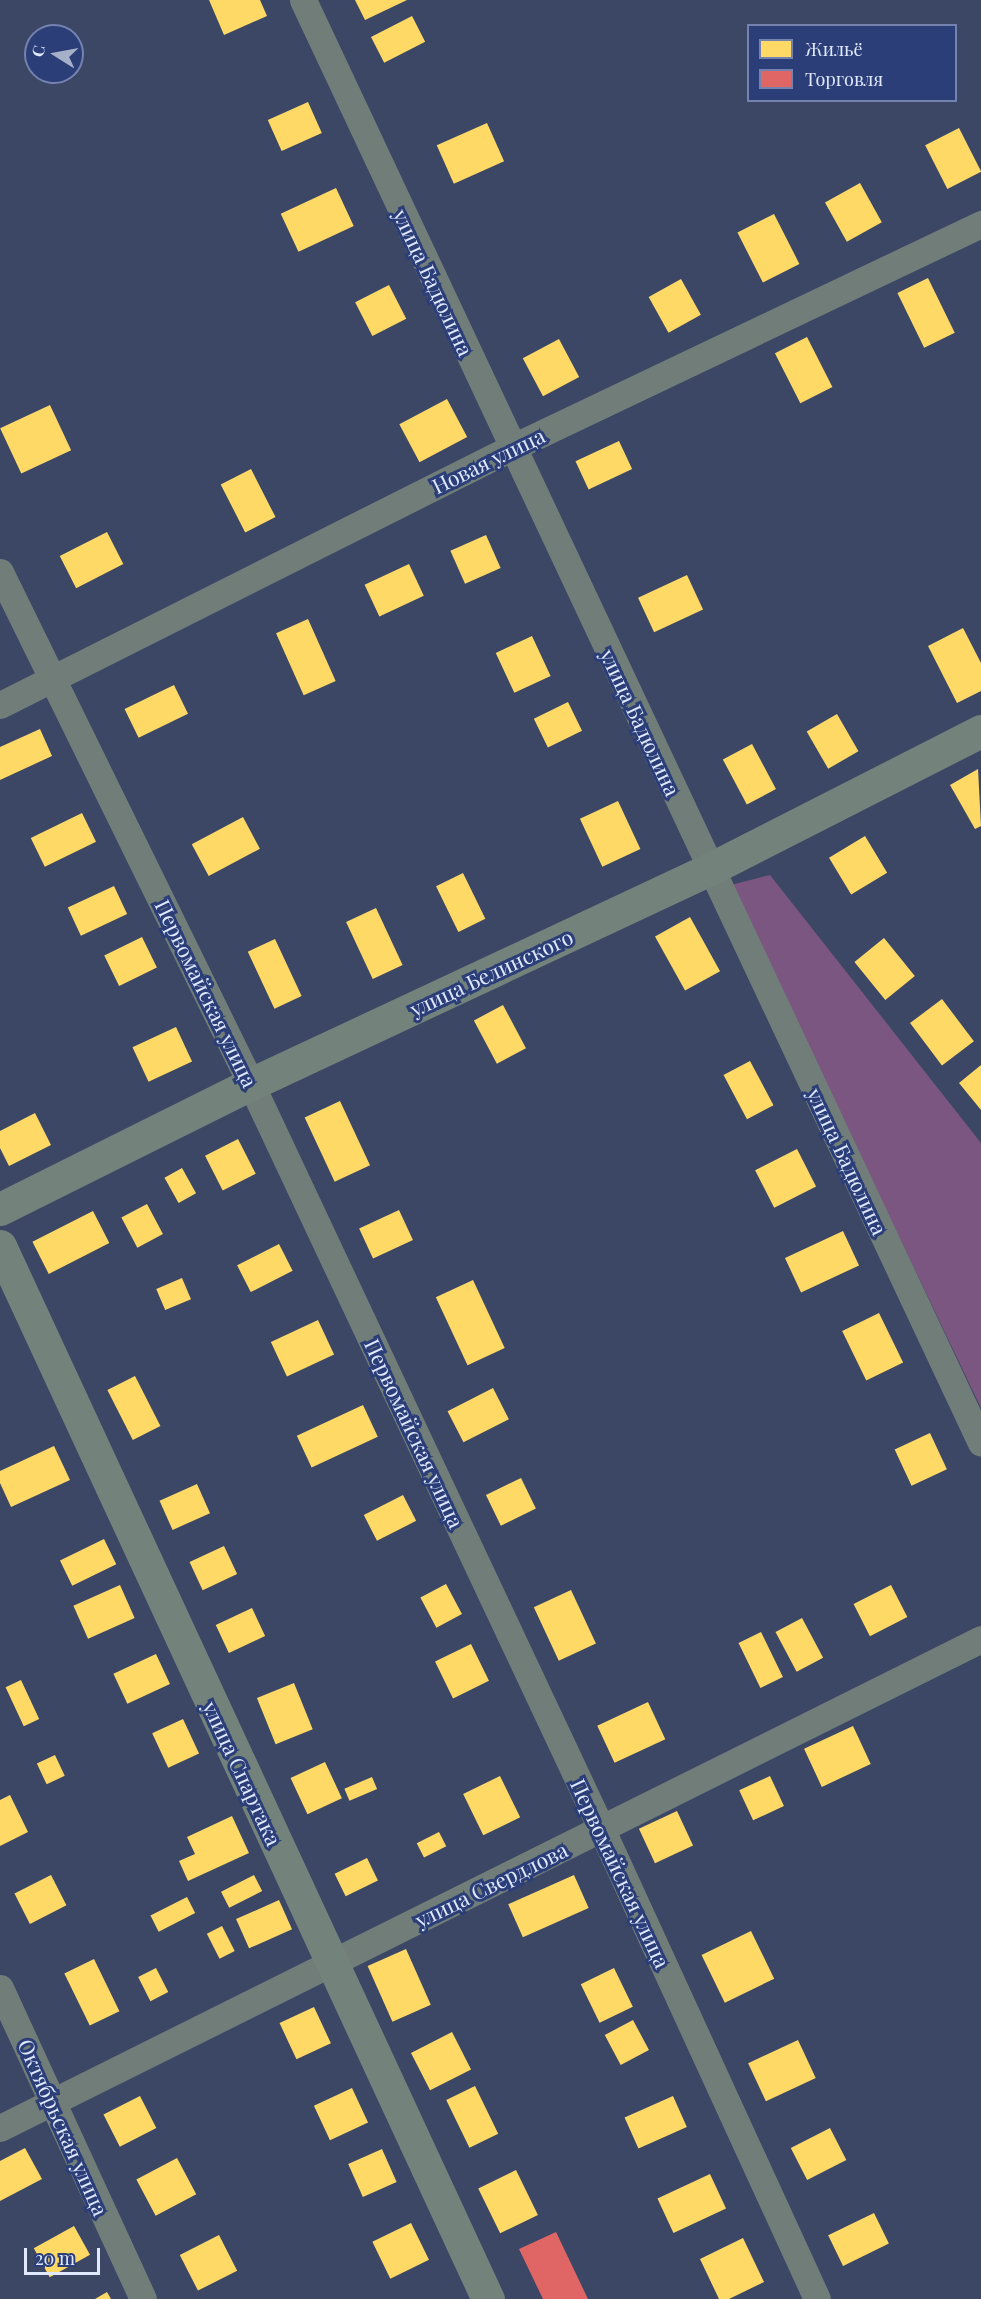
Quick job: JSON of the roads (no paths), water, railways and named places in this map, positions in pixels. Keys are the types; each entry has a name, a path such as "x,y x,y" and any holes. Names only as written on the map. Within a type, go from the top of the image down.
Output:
{"street":[{"name":"улица Бадюлина","path":"303,0 511,448 981,1443"},
{"name":"Новая улица","path":"0,705 511,448 981,224"},
{"name":"Первомайская улица","path":"0,572 251,1084 601,1828 817,2299"},
{"name":"улица Белинского","path":"0,1209 251,1084 710,869 981,731"},
{"name":"улица Спартака","path":"0,1246 488,2299"},
{"name":"улица Свердлова","path":"0,2128 981,1639"},
{"name":"Октябрьская улица","path":"0,1988 143,2299"}]}
